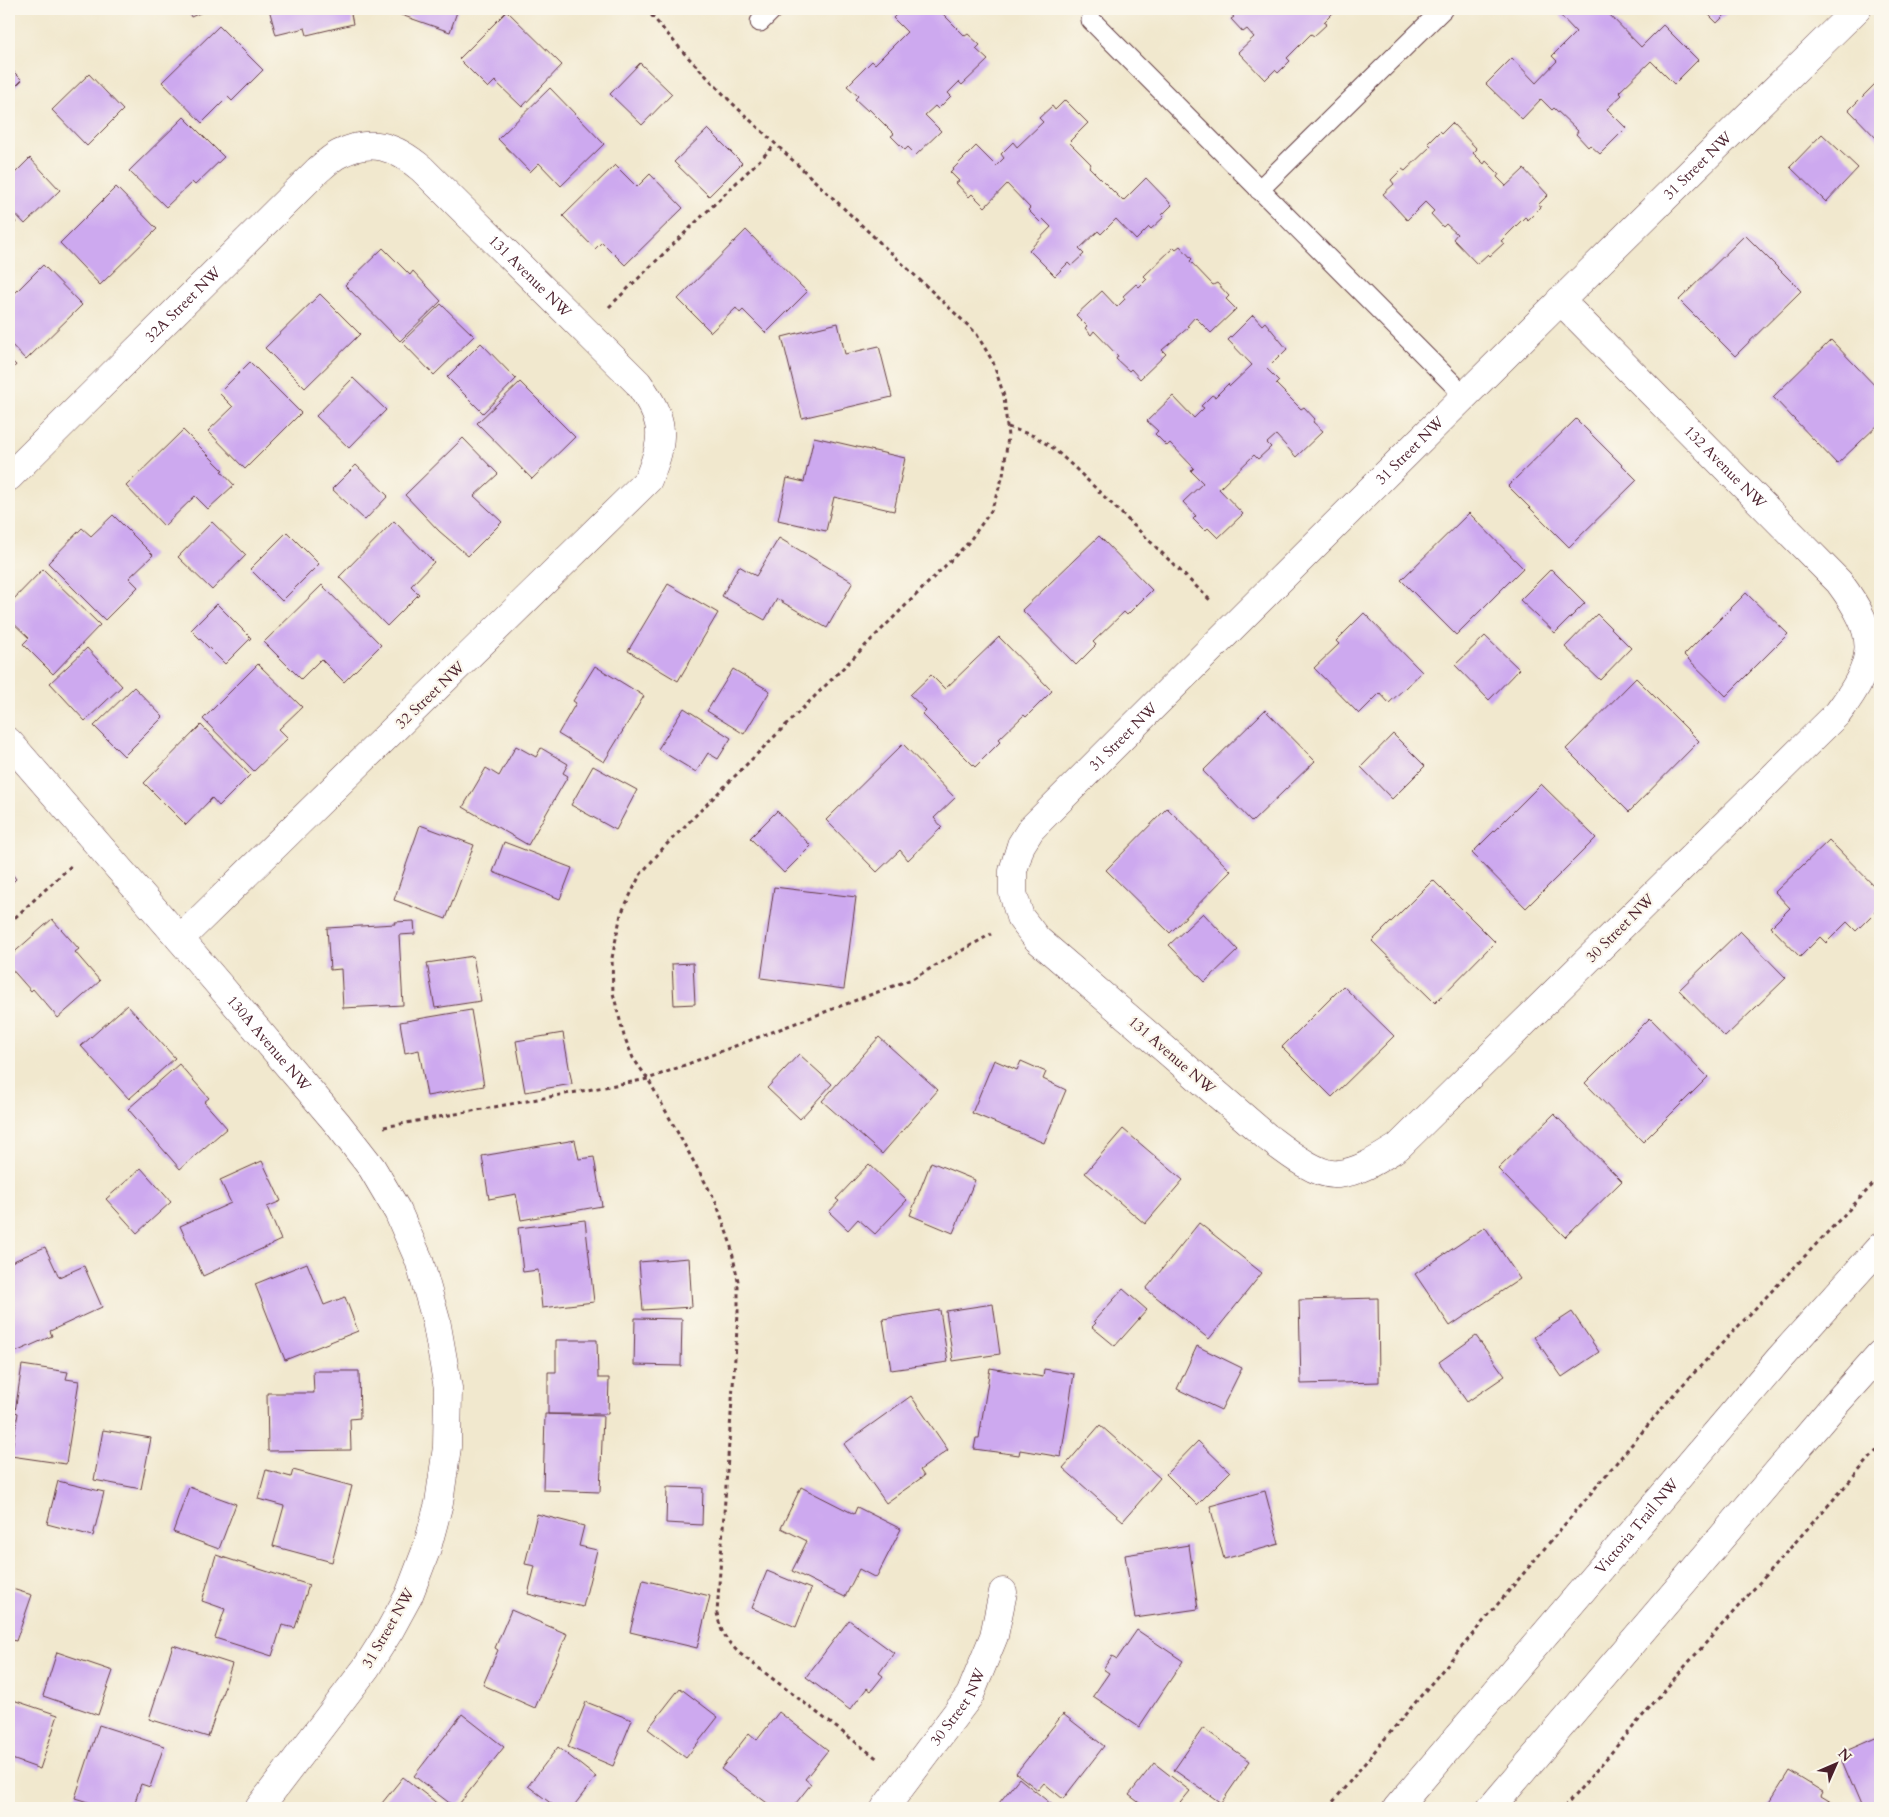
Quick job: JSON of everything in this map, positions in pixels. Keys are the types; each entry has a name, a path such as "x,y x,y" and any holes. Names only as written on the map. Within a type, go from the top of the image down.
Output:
{"street":[{"name":"31 Street NW","path":"1020,917 1013,893 1013,872 1020,845 1032,829 1560,300 1857,9"},
{"name":"131 Avenue NW","path":"367,145 386,147 406,155 422,169 638,383 653,405 660,424 661,440"},
{"name":"32A Street NW","path":"9,477 317,171 339,154 367,145"},
{"name":"132 Avenue NW","path":"1560,300 1839,582 1856,605 1866,626 1869,647"},
{"name":"32 Street NW","path":"180,939 629,501 648,480 657,460 661,440"},
{"name":"30 Street NW","path":"1336,1175 1366,1165 1398,1147 1831,720 1854,691 1865,668 1869,647"},
{"name":"130A Avenue NW","path":"9,742 180,939 372,1168 398,1212 419,1260 436,1320 448,1388"},
{"name":"131 Avenue NW","path":"1020,917 1037,939 1267,1137 1297,1160 1336,1175"},
{"name":"Victoria Trail NW","path":"1397,1808 1774,1365 1880,1247"},
{"path":"1491,1808 1880,1354"},
{"name":"31 Street NW","path":"259,1808 366,1668 410,1595 427,1548 439,1503 447,1446 448,1388"},
{"name":"30 Street NW","path":"885,1808 970,1695 994,1636 1003,1592"}],"lane":[{"path":"760,22 773,9"},
{"path":"1259,190 1443,9"},
{"path":"1091,20 1464,396"}],"path":[{"path":"646,9 711,81 776,145 976,332 993,362 1004,396 1008,437 1003,476 990,511 968,543 664,847 640,875 621,914 612,958 613,992 624,1036 633,1058 648,1079 716,1202 730,1242 738,1281 738,1315 718,1613 720,1630 725,1639 739,1653 905,1781"},
{"path":"585,330 776,145"},
{"path":"1008,427 1034,436 1060,454 1235,624"},
{"path":"9,923 96,844"},
{"path":"345,1134 648,1079 912,979 1020,917"},
{"path":"1328,1808 1674,1394 1880,1177"},
{"path":"1564,1808 1680,1672 1880,1447"}],"building":[{"path":"187,9 209,9 191,17"},
{"path":"269,9 350,9 353,24 307,35 305,28 276,35"},
{"path":"384,9 458,9 450,32"},
{"path":"902,9 944,9 941,12 965,36 968,34 980,45 976,49 988,60 962,85 959,82 948,93 951,96 938,109 935,106 925,115 941,131 916,155 908,147 905,150 891,136 894,134 869,109 868,111 855,99 858,96 847,86 872,61 875,64 907,32 893,18"},
{"path":"1225,9 1330,9 1334,12 1324,22 1327,24 1314,36 1311,34 1287,58 1290,61 1278,73 1275,70 1265,80 1238,52 1254,37 1247,29 1243,32 1231,19 1234,17"},
{"path":"1562,9 1604,9 1641,47 1663,25 1698,60 1674,84 1651,61 1619,92 1622,95 1607,109 1626,128 1600,154 1590,145 1588,147 1576,134 1578,131 1554,108 1552,110 1541,99 1522,119 1486,84 1512,58 1536,83 1557,61 1552,56 1576,32 1558,13"},
{"path":"1703,9 1731,9 1717,23"},
{"path":"507,11 562,65 522,107 495,81 488,88 459,59"},
{"path":"219,26 263,70 232,101 228,97 202,123 162,82"},
{"path":"640,63 672,94 642,125 610,94"},
{"path":"9,67 22,80 9,93"},
{"path":"89,74 123,110 87,146 52,110"},
{"path":"1880,79 1880,142 1849,110"},
{"path":"550,88 604,144 561,186 539,163 530,172 498,139"},
{"path":"1065,100 1088,123 1069,142 1091,164 1089,167 1123,201 1146,178 1172,205 1162,215 1164,217 1151,229 1149,227 1136,240 1116,219 1101,234 1098,231 1079,249 1084,254 1071,266 1068,263 1055,276 1029,250 1051,227 1043,219 1040,222 1028,210 1030,208 1007,184 985,207 972,194 969,197 956,183 959,181 950,172 976,146 996,166 1004,158 1001,154 1013,142 1017,147 1043,122 1039,118 1052,106 1055,110"},
{"path":"184,117 224,157 195,185 192,182 166,207 129,171"},
{"path":"1452,123 1477,149 1473,153 1484,164 1486,161 1499,174 1497,177 1506,186 1524,169 1548,195 1538,205 1541,207 1528,220 1525,217 1501,241 1504,243 1490,256 1488,254 1477,264 1453,239 1457,234 1446,224 1443,227 1431,214 1434,211 1425,202 1407,220 1383,194 1394,184 1391,180 1402,169 1405,171 1431,146 1428,143 1440,131 1442,133"},
{"path":"708,129 742,163 709,196 674,162"},
{"path":"1822,134 1858,168 1826,202 1790,167"},
{"path":"30,158 60,190 25,224 9,207 9,179"},
{"path":"615,165 637,187 650,174 683,208 625,265 602,242 595,249 563,216"},
{"path":"116,187 157,229 100,285 60,243"},
{"path":"9,215 16,222 9,230"},
{"path":"746,230 807,292 766,333 743,310 740,313 736,308 711,332 678,299"},
{"path":"1745,235 1801,291 1735,356 1679,300"},
{"path":"1180,246 1192,259 1190,261 1213,285 1217,283 1229,296 1226,299 1236,309 1211,333 1195,317 1187,326 1189,327 1162,350 1166,354 1140,379 1131,369 1129,371 1116,359 1118,356 1094,331 1091,335 1085,328 1087,326 1076,315 1102,291 1117,307 1125,299 1123,296 1136,284 1139,287 1147,279 1144,276 1174,247 1176,249"},
{"path":"383,248 410,275 413,271 441,301 400,341 345,285"},
{"path":"43,265 82,305 26,360 9,342 9,299"},
{"path":"320,294 360,334 305,388 265,348"},
{"path":"441,304 474,336 434,375 402,342"},
{"path":"1253,315 1262,325 1265,322 1287,349 1267,369 1279,381 1276,384 1301,409 1304,407 1315,419 1313,422 1323,431 1296,457 1276,435 1267,443 1271,447 1258,459 1254,455 1219,489 1243,514 1218,538 1208,528 1205,531 1193,519 1196,516 1183,502 1203,483 1191,471 1194,468 1170,443 1167,446 1155,434 1158,431 1147,421 1173,396 1194,418 1204,408 1201,406 1212,395 1215,397 1228,384 1230,386 1252,365 1228,340"},
{"path":"838,323 845,354 879,346 892,397 802,418 782,337"},
{"path":"1831,340 1880,391 1880,423 1837,464 1773,397"},
{"path":"481,343 516,379 483,413 447,377"},
{"path":"9,359 16,365 9,373"},
{"path":"250,362 301,413 245,469 208,431 233,407 219,393"},
{"path":"353,378 386,410 349,448 316,416"},
{"path":"520,382 575,437 532,479 477,423"},
{"path":"1576,419 1637,480 1569,547 1508,486"},
{"path":"183,430 223,470 221,471 234,485 208,509 195,496 164,526 126,486"},
{"path":"814,437 905,458 894,511 834,497 826,531 778,520 787,478 804,482"},
{"path":"463,438 498,474 474,496 502,522 468,556 439,531 405,495"},
{"path":"356,465 388,496 365,520 332,489"},
{"path":"1469,513 1523,568 1456,635 1401,580"},
{"path":"113,515 153,555 129,578 138,587 105,620 48,563 82,528 91,536"},
{"path":"394,521 434,562 411,586 419,594 387,626 339,577"},
{"path":"212,522 246,555 212,590 178,557"},
{"path":"287,532 319,564 282,601 250,569"},
{"path":"1099,536 1152,590 1127,615 1124,612 1093,642 1096,645 1076,665 1022,610"},
{"path":"779,538 853,582 827,628 777,599 765,620 722,596 739,566 756,576"},
{"path":"43,569 100,625 53,674 23,644 29,638 9,619 9,604"},
{"path":"1551,569 1585,603 1555,633 1520,600"},
{"path":"668,584 718,613 678,681 628,651"},
{"path":"322,585 381,645 344,682 321,659 301,679 264,642"},
{"path":"1746,593 1788,634 1726,696 1684,655"},
{"path":"217,604 251,638 225,664 191,630"},
{"path":"1364,613 1422,672 1389,703 1380,693 1359,714 1314,668 1339,644 1336,641"},
{"path":"1597,614 1631,648 1600,680 1565,647"},
{"path":"1485,636 1519,669 1489,700 1455,665"},
{"path":"999,637 1052,691 1026,717 1024,715 999,739 1001,741 975,767 922,714 926,710 910,695 931,675 945,689"},
{"path":"87,648 122,686 85,721 50,683"},
{"path":"258,664 302,707 279,729 288,738 254,771 203,719"},
{"path":"595,666 644,696 604,762 558,734 576,703 573,701"},
{"path":"733,669 770,691 744,734 707,711"},
{"path":"1636,678 1699,741 1629,812 1566,749"},
{"path":"134,687 163,717 124,756 94,726"},
{"path":"684,708 731,738 718,759 708,753 696,772 658,749"},
{"path":"1265,710 1315,761 1252,822 1203,771"},
{"path":"201,725 250,775 219,806 212,798 186,825 144,783"},
{"path":"1393,734 1425,766 1392,799 1361,767"},
{"path":"903,744 955,798 934,818 942,827 908,860 900,850 877,872 826,820"},
{"path":"516,746 536,757 541,748 568,764 563,773 568,776 528,845 463,807 486,768 499,776"},
{"path":"593,766 637,790 616,830 571,805"},
{"path":"1541,784 1596,838 1526,908 1472,853"},
{"path":"1167,808 1231,871 1170,933 1106,870"},
{"path":"777,811 811,846 784,873 750,838"},
{"path":"420,825 474,845 446,919 394,900"},
{"path":"1829,840 1880,892 1880,907 1856,931 1847,922 1826,943 1820,937 1800,957 1771,927 1790,908 1775,892"},
{"path":"504,842 572,868 560,899 493,872"},
{"path":"9,870 16,879 9,886"},
{"path":"1433,880 1495,942 1435,1003 1372,941"},
{"path":"774,887 856,897 844,989 761,978"},
{"path":"1203,913 1238,950 1205,982 1169,945"},
{"path":"52,919 79,949 75,952 100,981 58,1018 33,989 31,991 9,966 9,957"},
{"path":"414,921 415,934 399,935 403,1005 343,1008 341,969 330,970 327,928"},
{"path":"1740,931 1786,978 1725,1037 1679,990"},
{"path":"473,956 481,1001 435,1008 427,963"},
{"path":"693,963 695,1004 674,1005 672,964"},
{"path":"1343,986 1394,1036 1332,1097 1282,1047"},
{"path":"127,1005 175,1058 129,1099 81,1046"},
{"path":"471,1010 484,1086 427,1096 419,1050 405,1053 400,1022"},
{"path":"1650,1018 1708,1077 1643,1142 1585,1083"},
{"path":"563,1033 572,1084 525,1092 516,1041"},
{"path":"879,1037 938,1090 882,1154 822,1101"},
{"path":"799,1054 832,1084 800,1119 767,1088"},
{"path":"994,1060 1017,1070 1021,1061 1046,1072 1043,1079 1066,1090 1044,1143 972,1113"},
{"path":"179,1064 209,1098 204,1102 227,1128 180,1169 128,1109"},
{"path":"1554,1114 1622,1181 1565,1237 1498,1169"},
{"path":"1123,1129 1183,1180 1145,1224 1085,1173"},
{"path":"575,1140 579,1159 594,1157 602,1206 521,1220 516,1194 489,1199 482,1156"},
{"path":"262,1161 281,1201 267,1207 281,1240 203,1276 180,1226 231,1203 220,1180"},
{"path":"931,1162 975,1180 953,1233 910,1215"},
{"path":"869,1164 907,1200 875,1234 858,1219 848,1230 829,1212 839,1201 836,1199"},
{"path":"141,1168 171,1202 137,1233 106,1199"},
{"path":"585,1220 594,1302 542,1308 538,1270 523,1272 518,1228"},
{"path":"1199,1223 1262,1273 1209,1339 1146,1289"},
{"path":"1485,1227 1520,1279 1450,1326 1415,1274"},
{"path":"45,1247 59,1277 84,1266 102,1307 50,1331 52,1336 9,1355 9,1263"},
{"path":"689,1258 692,1307 643,1310 639,1262"},
{"path":"307,1263 324,1305 345,1297 358,1331 285,1360 255,1284"},
{"path":"1123,1289 1147,1310 1115,1346 1092,1327 1096,1323 1094,1321"},
{"path":"1378,1298 1379,1382 1301,1384 1299,1300"},
{"path":"993,1304 1000,1354 953,1361 946,1311"},
{"path":"940,1310 948,1362 891,1370 883,1319"},
{"path":"1572,1312 1599,1352 1562,1377 1534,1337"},
{"path":"635,1318 682,1319 681,1366 634,1365"},
{"path":"1476,1336 1505,1376 1467,1402 1439,1362"},
{"path":"556,1340 597,1340 598,1378 609,1378 608,1414 548,1414 548,1372 556,1372"},
{"path":"1197,1346 1242,1368 1221,1410 1177,1389"},
{"path":"22,1365 68,1372 66,1379 79,1381 66,1464 11,1456 18,1413 15,1412"},
{"path":"990,1368 1043,1377 1044,1369 1074,1374 1061,1457 1020,1450 1019,1455 974,1449 976,1438 979,1438"},
{"path":"313,1371 359,1371 360,1418 350,1419 351,1450 268,1451 267,1393 314,1393"},
{"path":"911,1396 948,1450 920,1470 924,1476 886,1503 844,1444"},
{"path":"545,1414 603,1416 600,1492 543,1490"},
{"path":"1100,1425 1160,1478 1123,1521 1063,1468"},
{"path":"103,1430 151,1438 141,1489 94,1480"},
{"path":"1198,1441 1230,1472 1197,1505 1166,1474"},
{"path":"266,1470 291,1477 293,1470 352,1486 332,1562 273,1546 284,1506 258,1499"},
{"path":"58,1481 104,1492 93,1536 47,1524"},
{"path":"189,1487 236,1504 219,1549 173,1532"},
{"path":"667,1487 703,1488 702,1525 666,1523"},
{"path":"801,1487 854,1514 857,1507 901,1529 876,1578 859,1569 845,1597 792,1571 807,1541 781,1528"},
{"path":"1265,1491 1279,1544 1224,1559 1210,1506"},
{"path":"537,1514 584,1526 579,1546 597,1550 583,1607 528,1594 535,1566 525,1564"},
{"path":"1189,1545 1198,1609 1135,1618 1125,1555"},
{"path":"216,1555 309,1585 295,1628 282,1625 272,1656 215,1638 225,1609 202,1601"},
{"path":"767,1571 811,1589 796,1627 752,1608"},
{"path":"643,1580 710,1596 697,1648 630,1632"},
{"path":"9,1588 32,1595 16,1641 9,1639"},
{"path":"511,1610 567,1634 535,1708 483,1685 498,1650 495,1648"},
{"path":"849,1620 894,1653 879,1673 883,1676 871,1691 867,1688 850,1710 806,1677"},
{"path":"1137,1630 1183,1661 1139,1727 1093,1696 1109,1673 1103,1669 1112,1656 1117,1659"},
{"path":"173,1645 232,1664 208,1737 149,1719"},
{"path":"57,1652 113,1671 98,1715 43,1696"},
{"path":"680,1688 718,1717 686,1758 648,1729"},
{"path":"13,1700 58,1715 40,1769 9,1758 9,1712"},
{"path":"586,1702 632,1720 613,1766 568,1747"},
{"path":"779,1712 828,1750 805,1779 811,1784 792,1808 774,1808 721,1769 749,1733 757,1740"},
{"path":"462,1714 504,1747 456,1808 414,1776"},
{"path":"1063,1714 1104,1746 1063,1799 1044,1783 1038,1790 1016,1773"},
{"path":"99,1725 164,1746 150,1787 141,1784 133,1808 107,1808 75,1798"},
{"path":"1203,1728 1250,1761 1221,1803 1174,1770"},
{"path":"1880,1736 1880,1808 1862,1808 1839,1754"},
{"path":"558,1747 596,1777 572,1808 557,1808 528,1786"},
{"path":"1154,1763 1190,1791 1176,1808 1146,1808 1129,1795"},
{"path":"1789,1771 1823,1792 1821,1796 1841,1808 1766,1808"},
{"path":"403,1777 443,1808 378,1808"},
{"path":"1019,1778 1056,1808 995,1808"}]}
